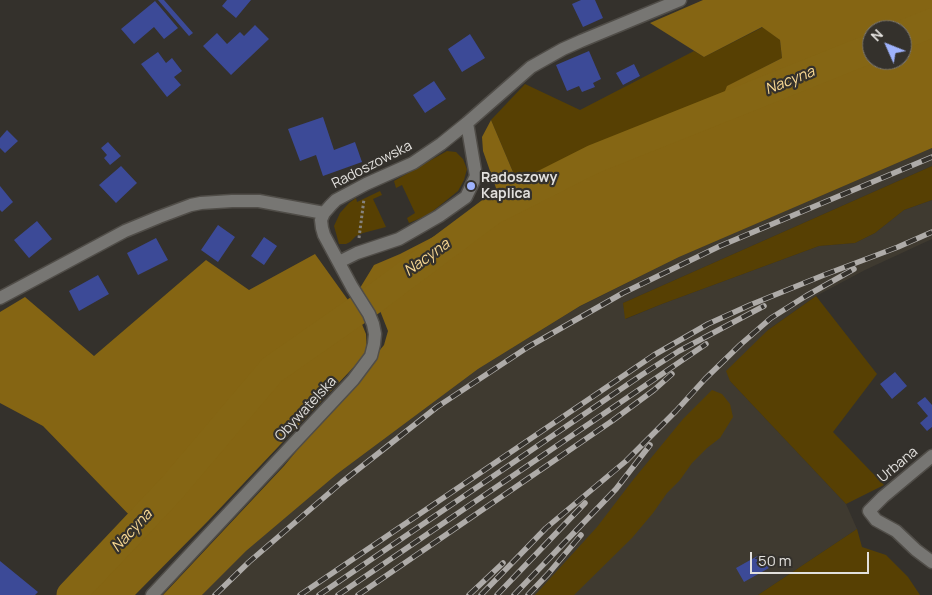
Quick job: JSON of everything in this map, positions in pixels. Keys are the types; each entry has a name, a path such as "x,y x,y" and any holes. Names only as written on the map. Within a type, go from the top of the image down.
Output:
{"street":[{"name":"Radoszowska","path":"324,213 336,200 366,184 414,163 441,144 467,124 531,67 563,49 680,0"},
{"path":"339,262 357,253 399,239 439,216 466,197 476,176 467,124"},
{"path":"0,298 125,231 191,205 232,201 259,201 324,213"},
{"name":"Obywatelska","path":"152,595 346,387 371,356 375,334 373,324 324,235 322,220 324,213"},
{"name":"Urbana","path":"932,456 869,511 876,520 896,531 932,562"}],"path":[{"path":"357,253 366,184"}],"shaded area":[{"path":"703,0 932,0 932,17 912,25 912,20 862,20 862,45 721,101 727,86 782,58 780,40 762,27 704,57 650,23"},
{"path":"763,27 780,40 782,58 728,86 721,101 597,150 521,191 491,120 525,84 580,110 694,51 704,57"},
{"path":"932,28 932,148 679,257 580,306 478,369 337,474 246,551 202,595 163,595 284,466 384,345 388,331 377,303 495,214 764,96 862,56 862,70 912,70 912,36"},
{"path":"491,120 521,191 493,207 367,298 360,288 374,265 435,236 482,203 496,188 483,151 482,137"},
{"path":"932,148 932,166 623,303 626,319 819,246 855,243 875,233 904,210 932,200 932,239 865,270 816,296 768,330 730,381 846,504 857,529 758,595 202,595 246,551 337,474 478,369 577,308 679,257"},
{"path":"447,151 456,152 463,159 467,169 464,180 458,191 428,215 409,223 407,218 415,213 402,185 396,188 394,181"},
{"path":"932,166 932,200 904,210 875,233 855,243 819,246 625,319 623,303"},
{"path":"380,191 382,195 373,199 386,227 363,233 346,244 339,244 334,226 340,213 356,198 357,202"},
{"path":"315,254 353,307 269,368 171,483 135,521 43,426 0,403 0,312 25,297 94,356 206,260 249,290"},
{"path":"816,296 877,374 833,432 884,485 846,504 730,381 726,371 768,330"},
{"path":"359,317 366,334 367,353 135,595 81,595 204,467 274,377"},
{"path":"712,390 722,394 730,404 733,417 720,438 692,463 632,538 574,595 535,595 597,527 683,419"},
{"path":"857,529 862,547 886,555 908,577 920,595 758,595"}],"building":[{"path":"158,0 164,0 193,33 189,36"},
{"path":"227,0 251,0 236,18 222,6"},
{"path":"581,0 595,0 603,18 583,27 572,4"},
{"path":"155,1 178,28 164,39 154,27 134,44 121,29"},
{"path":"255,25 269,39 231,75 203,46 217,33 227,44 240,32 244,36"},
{"path":"470,34 485,58 462,72 448,49"},
{"path":"589,51 601,79 593,83 595,87 582,92 579,86 567,91 556,65"},
{"path":"158,52 166,63 172,58 182,71 174,77 181,85 167,97 141,64"},
{"path":"634,64 640,76 623,85 616,73"},
{"path":"434,81 446,99 425,113 413,95"},
{"path":"323,117 334,150 355,142 362,162 323,176 316,155 300,161 288,129"},
{"path":"7,130 18,141 5,153 0,148 0,138"},
{"path":"108,142 121,156 110,165 104,158 107,155 101,148"},
{"path":"121,166 137,183 116,203 99,185"},
{"path":"0,186 13,202 2,212 0,210"},
{"path":"37,221 52,239 29,258 14,240"},
{"path":"218,225 235,237 218,262 201,250"},
{"path":"264,237 277,246 264,265 251,256"},
{"path":"156,238 168,260 138,275 127,253"},
{"path":"98,275 109,294 79,311 69,291"},
{"path":"895,372 907,386 892,399 880,384"},
{"path":"925,397 932,405 932,427 927,431 920,423 928,416 917,403"},
{"path":"761,554 769,568 744,582 736,568"},
{"path":"0,561 38,592 35,595 0,595"}],"waterway":[{"name":"Nacyna","path":"912,31 932,23"},
{"name":"Nacyna","path":"71,595 172,488 272,370 378,296 493,210 594,159 862,52"}],"railway":[{"path":"215,595 249,562 342,482 437,407 528,347 623,293 720,246 932,157"},
{"path":"300,595 654,355 708,324 750,305 932,232"},
{"path":"481,595 546,528 626,461 740,345 771,318 854,269"},
{"path":"319,595 643,374 679,351 764,306"},
{"path":"338,595 706,344"},
{"path":"358,595 612,421 672,374"},
{"path":"514,595 616,489 650,445"},
{"path":"497,595 585,503"},
{"path":"528,595 581,535"},
{"path":"469,595 503,563"}],"place":[{"name":"Radoszowy Kaplica","path":"471,186"}]}
